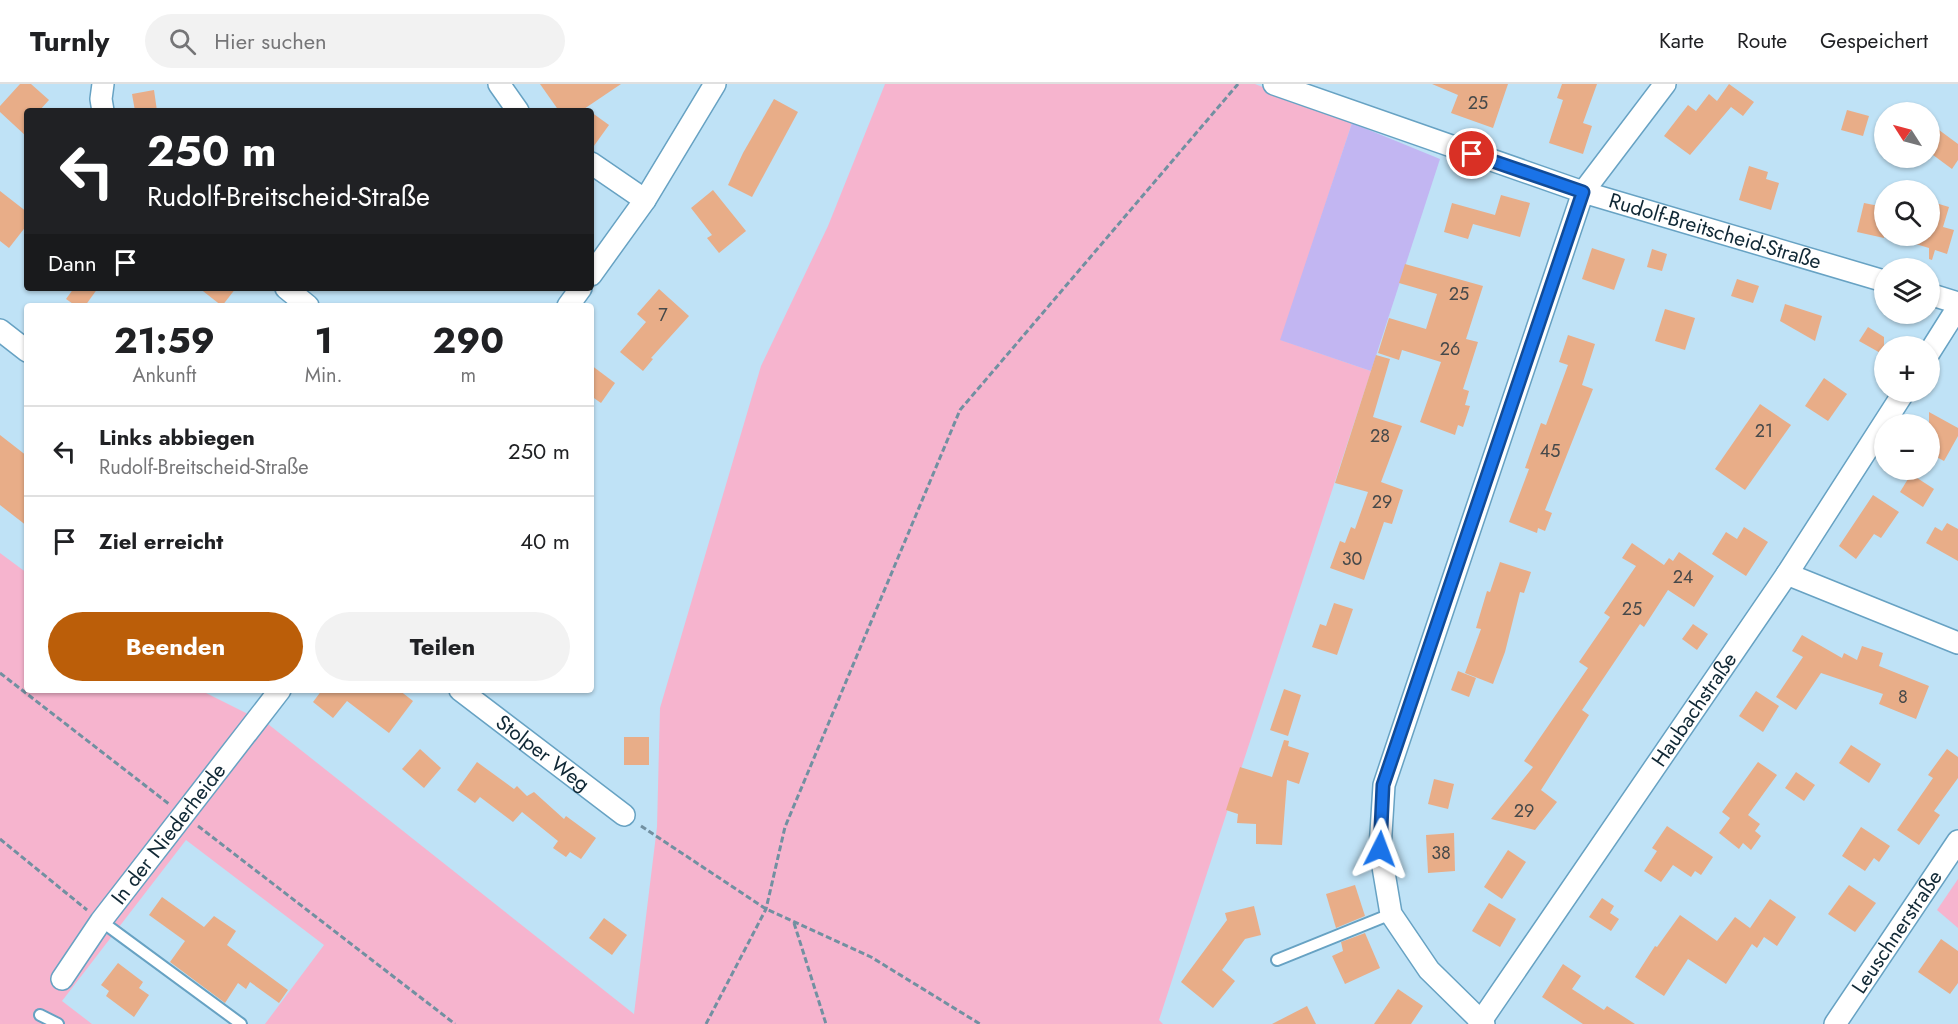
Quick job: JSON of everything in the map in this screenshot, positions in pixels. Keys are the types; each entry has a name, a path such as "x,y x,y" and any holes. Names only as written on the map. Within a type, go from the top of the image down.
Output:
{"street":[{"path":"103,84 101,99 103,108"},
{"path":"499,84 516,108"},
{"path":"594,271 645,200 715,84"},
{"name":"Rudolf-Breitscheid-Straße","path":"1274,84 1583,192 1874,278"},
{"path":"1481,1023 1429,970 1391,914 1380,849 1383,785 1583,192 1665,84"},
{"path":"594,165 645,200"},
{"path":"290,291 304,303"},
{"path":"1939,336 1958,305 1940,298"},
{"path":"0,330 24,349"},
{"name":"Haubachstraße","path":"1481,1023 1787,574 1898,402"},
{"path":"1787,574 1958,643"},
{"name":"In der Niederheide","path":"62,979 101,921 278,693"},
{"name":"Stolper Weg","path":"464,693 624,815"},
{"name":"Leuschnerstraße","path":"1835,1024 1958,841"}],"lane":[{"path":"1276,960 1391,914"},
{"path":"101,921 241,1024"},
{"path":"40,1015 58,1024"}],"path":[{"path":"706,1024 766,909 785,827 960,410 1238,84"},
{"path":"624,815 766,909 871,957 980,1024"},
{"path":"0,839 101,921"},
{"path":"794,923 825,1024"},
{"path":"340,937 455,1024"}],"shaded area":[{"path":"885,84 1255,84 1352,123 1281,340 1371,371 1159,1020 1163,1024 265,1024 324,945 186,840 62,1001 92,1024 0,1024 0,553 24,571 24,693 206,693 268,724 634,1014 657,827 660,708 761,366 828,226"},
{"path":"1352,123 1440,159 1371,371 1280,340"},
{"path":"1958,879 1958,928 1937,910"}],"building":[{"path":"20,84 31,84 49,100 42,108 24,108 24,134 0,112 0,106"},
{"path":"540,84 621,84 585,108 557,108"},
{"path":"1432,84 1508,84 1493,128 1451,113 1458,95"},
{"path":"1562,84 1597,84 1583,123 1592,126 1583,154 1549,143 1563,100 1557,98"},
{"path":"1729,84 1754,102 1743,116 1731,107 1690,155 1664,136 1688,105 1696,111 1709,94 1717,101"},
{"path":"154,90 157,108 134,108 132,94"},
{"path":"774,99 798,112 752,197 728,185 743,153"},
{"path":"1847,110 1869,116 1863,136 1841,130"},
{"path":"594,114 609,125 594,146"},
{"path":"1940,131 1958,144 1958,160 1952,169 1940,160"},
{"path":"1749,166 1768,172 1766,179 1779,183 1771,210 1739,200"},
{"path":"713,190 746,231 719,253 707,238 712,235 691,208"},
{"path":"0,191 24,210 24,229 9,248 0,241"},
{"path":"1501,195 1530,203 1520,237 1473,224 1468,239 1444,232 1452,203 1495,215"},
{"path":"1864,203 1874,205 1874,236 1857,232"},
{"path":"1940,204 1949,207 1943,227 1954,230 1947,254 1935,250 1933,258 1929,258 1929,248 1922,246 1940,246"},
{"path":"1592,248 1625,259 1614,290 1582,279"},
{"path":"1652,249 1667,254 1662,271 1647,267"},
{"path":"1405,264 1483,286 1466,339 1478,342 1463,389 1469,391 1465,405 1470,406 1463,427 1458,425 1455,435 1420,422 1441,362 1402,350 1399,360 1378,353 1389,318 1426,329 1437,294 1399,283"},
{"path":"1737,279 1759,286 1753,303 1731,296"},
{"path":"659,289 689,316 651,358 653,359 643,371 620,352 646,322 637,314"},
{"path":"72,291 96,291 87,303 72,303 66,299"},
{"path":"203,291 234,291 224,303 218,303"},
{"path":"1785,304 1822,316 1815,341 1780,321"},
{"path":"1665,309 1695,318 1685,350 1655,341"},
{"path":"1868,327 1882,336 1874,336 1874,349 1859,341"},
{"path":"1568,335 1595,344 1582,385 1593,389 1545,510 1552,513 1545,531 1538,528 1537,533 1509,522 1529,469 1525,468 1541,423 1546,425 1568,365 1559,362"},
{"path":"1376,355 1390,359 1373,417 1402,426 1381,482 1403,490 1392,524 1384,522 1364,580 1330,568 1340,541 1345,543 1351,527 1355,529 1368,492 1335,483"},
{"path":"594,367 615,383 601,403 594,398"},
{"path":"1824,378 1847,394 1828,421 1805,406"},
{"path":"1760,404 1791,425 1745,490 1715,469"},
{"path":"1940,418 1958,428 1958,436 1944,461 1940,459"},
{"path":"0,435 24,454 24,524 0,505"},
{"path":"1907,480 1920,480 1934,489 1923,507 1900,492"},
{"path":"1873,495 1899,512 1881,538 1874,534 1856,559 1839,546"},
{"path":"1947,523 1958,529 1958,561 1926,543 1935,527 1942,531"},
{"path":"1744,527 1768,542 1746,576 1712,554 1726,532 1737,539"},
{"path":"1632,543 1664,565 1669,558 1673,561 1679,552 1714,576 1694,607 1668,590 1644,627 1640,624 1582,710 1589,715 1541,790 1557,802 1535,830 1491,819 1533,767 1524,761 1588,668 1579,662 1610,617 1604,613 1636,566 1622,558"},
{"path":"1500,562 1531,572 1524,593 1520,592 1505,652 1493,684 1465,673 1481,629 1476,628 1487,591 1490,592"},
{"path":"1334,603 1353,609 1337,655 1312,647 1320,624 1326,626"},
{"path":"1693,624 1708,634 1697,650 1682,639"},
{"path":"1802,635 1842,658 1844,653 1857,660 1862,646 1883,653 1879,666 1929,686 1916,719 1879,704 1883,694 1821,673 1796,710 1776,697 1803,657 1792,651"},
{"path":"1458,671 1476,678 1469,697 1451,690"},
{"path":"1284,689 1301,695 1288,736 1270,730"},
{"path":"1756,691 1779,706 1763,732 1739,716"},
{"path":"320,693 403,693 413,701 389,733 347,701 333,718 313,702"},
{"path":"624,737 649,737 649,765 624,765"},
{"path":"1284,740 1289,741 1288,746 1309,753 1299,784 1287,780 1282,845 1256,844 1256,824 1237,823 1238,814 1226,810 1240,767 1272,777"},
{"path":"1851,745 1881,764 1869,783 1839,763"},
{"path":"420,749 441,768 424,788 402,769"},
{"path":"1947,749 1958,757 1958,778 1934,811 1940,815 1919,845 1897,830 1933,778 1928,775"},
{"path":"477,762 514,789 517,786 527,796 534,792 564,819 566,816 596,838 581,859 570,852 566,857 553,848 558,841 522,812 513,822 480,797 475,803 457,790"},
{"path":"1758,762 1777,775 1748,815 1760,824 1755,831 1761,836 1751,850 1743,843 1739,849 1719,833 1730,818 1722,812"},
{"path":"1796,772 1815,785 1804,801 1785,788"},
{"path":"1434,779 1454,784 1448,809 1428,804"},
{"path":"1667,826 1713,857 1701,875 1695,871 1691,877 1673,865 1661,882 1644,871 1657,851 1652,848"},
{"path":"1861,827 1890,846 1879,862 1874,858 1865,871 1842,856"},
{"path":"1454,833 1455,871 1428,873 1426,835"},
{"path":"1508,850 1526,862 1502,899 1484,887"},
{"path":"1355,885 1365,916 1336,928 1326,894"},
{"path":"1849,885 1876,903 1855,932 1828,914"},
{"path":"162,897 204,927 214,916 236,931 227,945 288,990 279,1003 250,982 246,989 238,983 225,1003 170,962 185,941 149,915"},
{"path":"1602,898 1614,906 1610,913 1619,919 1611,931 1589,917"},
{"path":"1770,899 1796,917 1777,946 1764,937 1757,948 1752,944 1726,984 1688,959 1664,996 1635,977 1655,946 1657,947 1680,915 1717,941 1735,917 1750,928"},
{"path":"1489,903 1516,919 1500,947 1472,931"},
{"path":"1254,906 1261,935 1245,939 1222,970 1235,981 1213,1008 1181,982 1227,920 1225,913"},
{"path":"604,918 627,935 612,955 589,938"},
{"path":"1365,933 1380,968 1345,984 1332,956 1343,951 1341,942"},
{"path":"1941,939 1958,951 1958,983 1950,994 1918,972"},
{"path":"118,963 143,982 139,988 149,995 134,1017 106,996 109,991 101,985"},
{"path":"1563,964 1581,976 1572,989 1604,1010 1607,1006 1635,1024 1583,1024 1542,997"},
{"path":"1398,989 1423,1006 1411,1024 1374,1024"},
{"path":"1307,1006 1316,1024 1272,1024"}],"route":[{"path":"1380,849 1383,785 1583,192 1472,154"}]}
